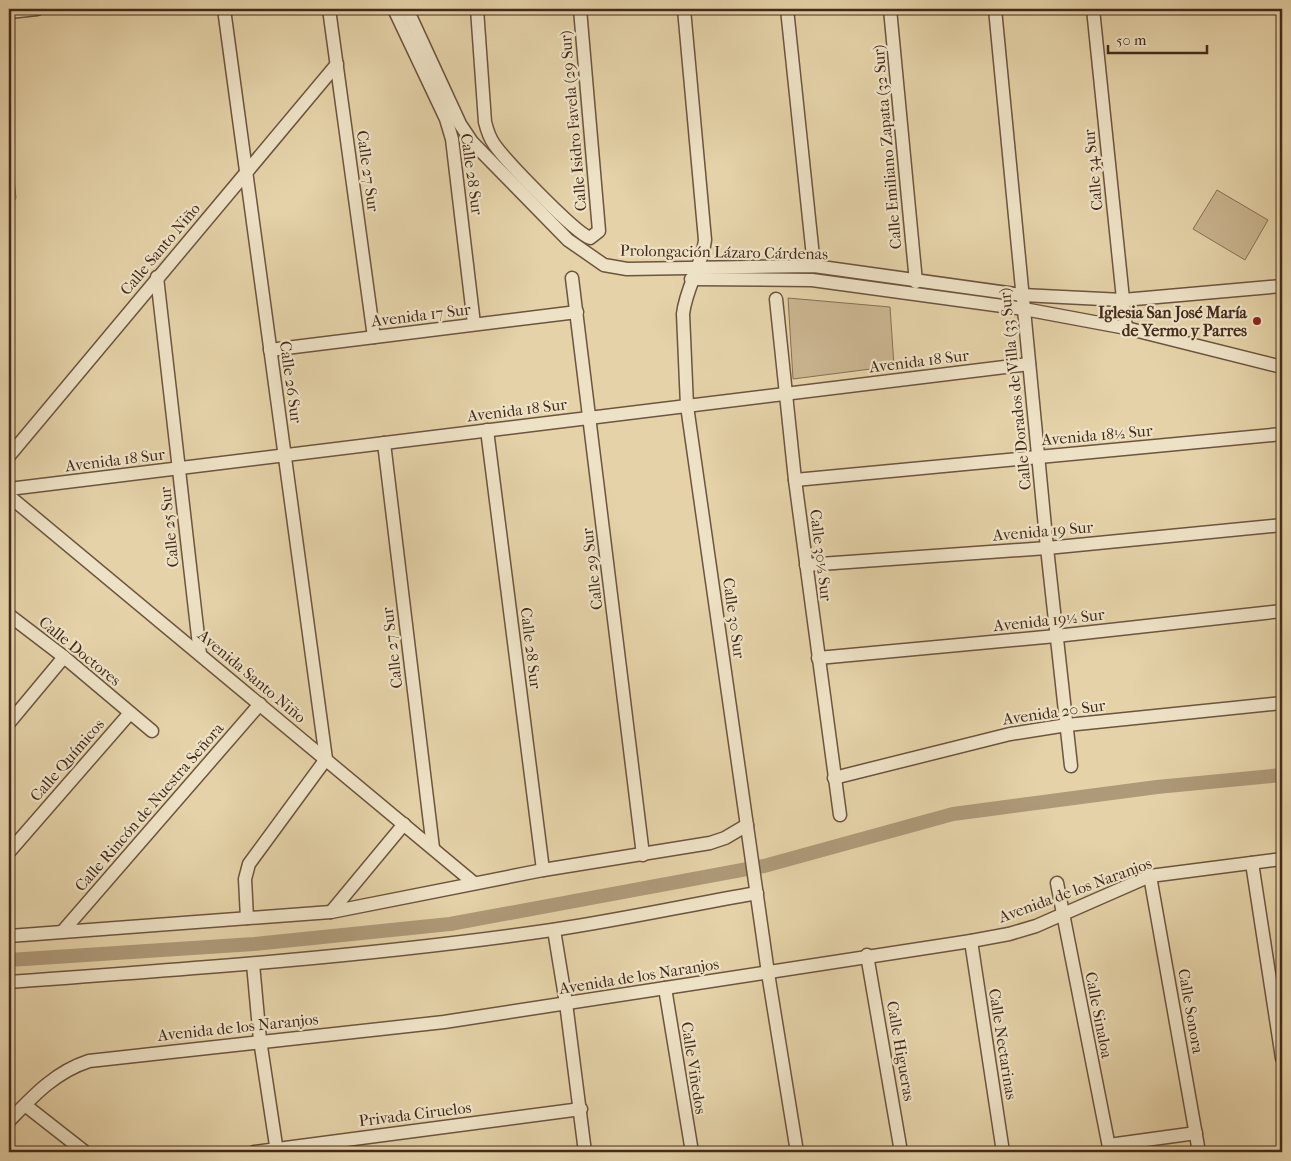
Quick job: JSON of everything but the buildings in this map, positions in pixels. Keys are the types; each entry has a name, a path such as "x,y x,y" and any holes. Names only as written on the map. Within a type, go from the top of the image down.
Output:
{"street":[{"path":"9,12 37,9"},
{"name":"Calle 26 Sur","path":"224,9 326,759"},
{"name":"Calle 27 Sur","path":"329,9 374,337"},
{"name":"Calle 28 Sur","path":"394,9 446,118 452,139 474,324"},
{"name":"Prolongación Lázaro Cárdenas","path":"407,9 460,124 472,142 568,240 604,265 627,269 694,274 812,280 1024,309 1126,328 1282,367"},
{"name":"Calle Isidro Favela (29 Sur)","path":"477,9 485,122 488,135 495,146 566,219 584,236 594,237 599,231 580,9"},
{"name":"Calle 30 Sur","path":"684,9 705,240 704,251 684,300 687,406 768,973 797,1152"},
{"path":"787,9 814,266"},
{"name":"Calle Emiliano Zapata (32 Sur)","path":"890,9 916,282"},
{"name":"Calle Dorados de Villa (33 Sur)","path":"994,9 1047,548 1071,766"},
{"name":"Calle 34 Sur","path":"1093,9 1126,328"},
{"name":"Calle Santo Niño","path":"9,456 246,170 337,64"},
{"name":"Prolongación Lázaro Cárdenas","path":"694,274 814,266 916,282 1022,295 1123,300 1282,286"},
{"name":"Calle 25 Sur","path":"157,277 200,654"},
{"name":"Calle 29 Sur","path":"572,278 643,855"},
{"name":"Calle 30½ Sur","path":"776,299 795,480 840,815"},
{"name":"Avenida 17 Sur","path":"270,350 576,312"},
{"name":"Avenida 18 Sur","path":"9,489 1029,364"},
{"name":"Calle 28 Sur","path":"486,430 543,870"},
{"name":"Avenida 18½ Sur","path":"795,480 1282,434"},
{"name":"Calle 27 Sur","path":"384,443 433,848"},
{"name":"Avenida Santo Niño","path":"9,496 474,882"},
{"name":"Avenida 19 Sur","path":"806,565 1047,548 1282,524"},
{"name":"Avenida 19½ Sur","path":"818,658 1056,636 1282,611"},
{"name":"Calle Doctores","path":"9,615 152,731"},
{"path":"9,723 64,658"},
{"name":"Avenida 20 Sur","path":"834,778 1010,734 1066,725 1282,703"},
{"name":"Calle Rincón de Nuestra Señora","path":"63,931 260,704"},
{"name":"Calle Químicos","path":"9,852 130,713"},
{"path":"246,918 245,879 249,864 326,759"},
{"path":"332,912 404,824"},
{"path":"9,936 332,912 474,882 710,843 725,838 747,825"},
{"name":"Avenida de los Naranjos","path":"9,1121 54,1076 72,1066 89,1061 260,1040 444,1022 971,941 1009,934 1036,926 1150,876 1282,859"},
{"path":"1252,863 1276,974 1282,1058"},
{"name":"Calle Sonora","path":"1150,876 1199,1152"},
{"name":"Calle Sinaloa","path":"1057,884 1109,1149"},
{"path":"9,982 253,964 554,930 756,886"},
{"path":"554,930 581,1109 585,1152"},
{"name":"Calle Nectarinas","path":"971,941 1003,1152"},
{"name":"Calle Higueras","path":"867,956 901,1152"},
{"path":"253,964 260,1040 277,1150"},
{"name":"Calle Viñedos","path":"665,988 692,1152"},
{"path":"24,1105 85,1152"},
{"name":"Privada Ciruelos","path":"254,1152 581,1109"},
{"path":"1109,1149 1196,1133"}],"shaded area":[{"path":"9,128 16,198 9,209"},
{"path":"1217,190 1268,220 1245,260 1193,229"},
{"path":"788,298 890,307 894,366 793,379"}],"waterway":[{"path":"9,960 254,944 450,924 764,866 953,814 1157,787 1282,775"}],"place":[{"name":"Iglesia San José María de Yermo y Parres","path":"1257,321"}]}
